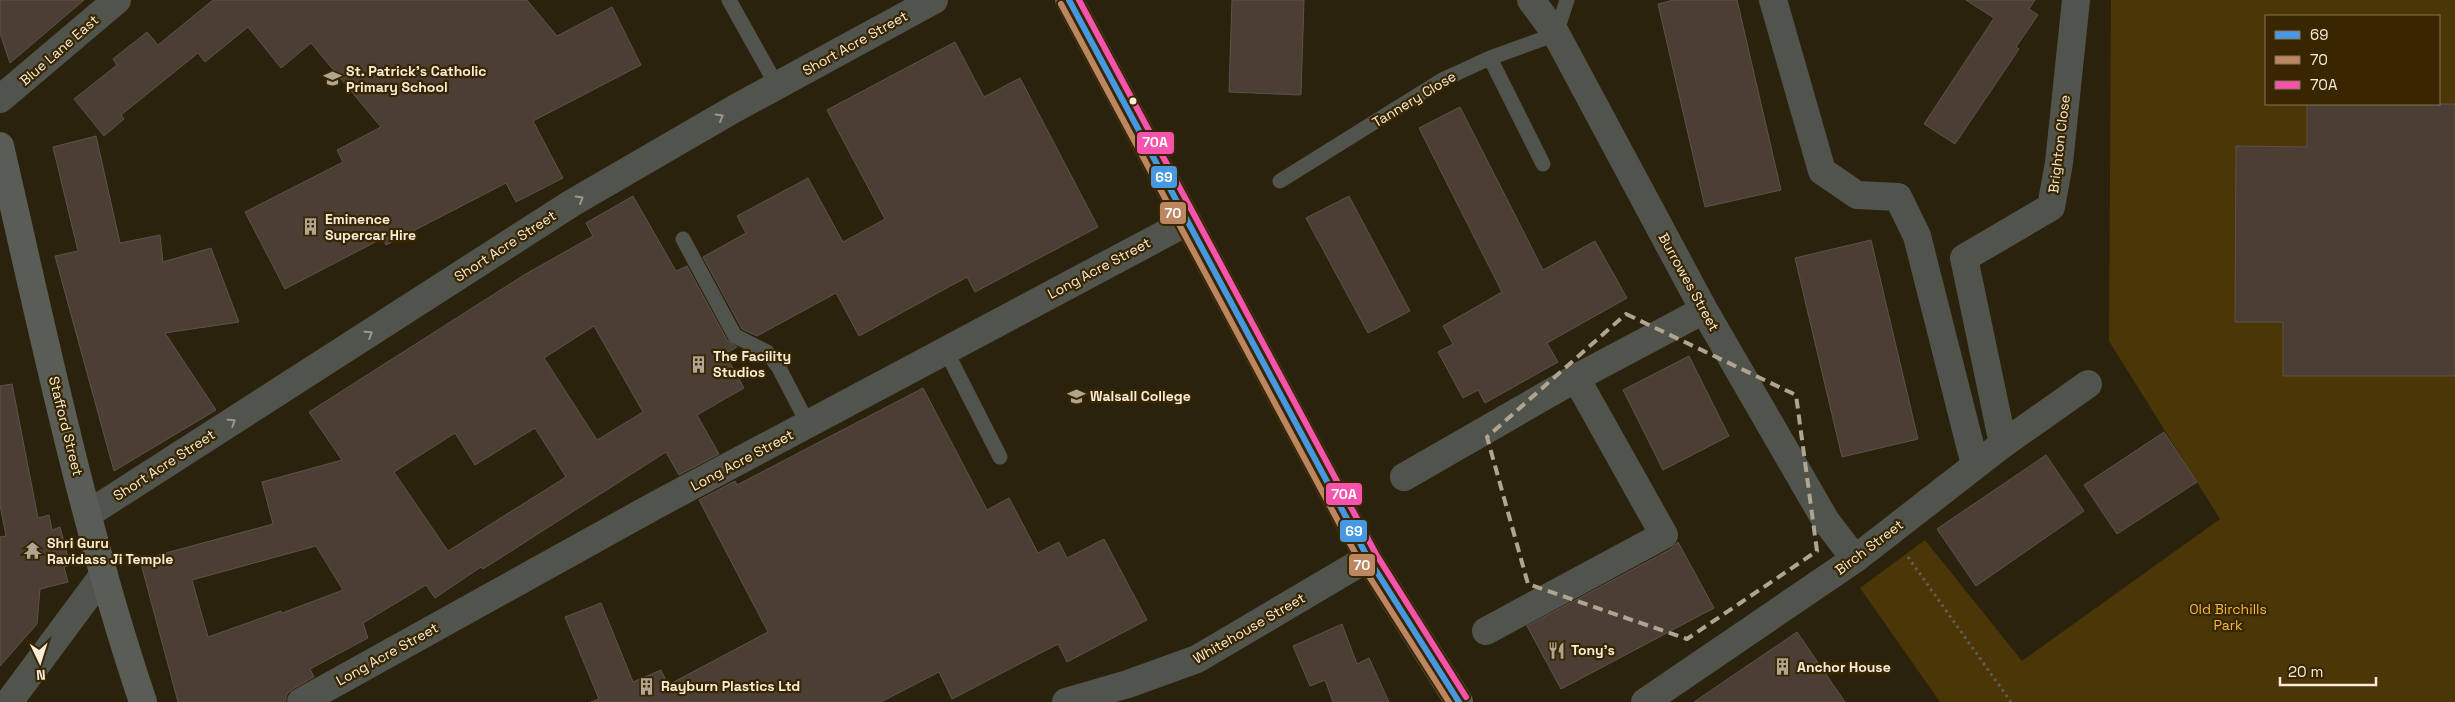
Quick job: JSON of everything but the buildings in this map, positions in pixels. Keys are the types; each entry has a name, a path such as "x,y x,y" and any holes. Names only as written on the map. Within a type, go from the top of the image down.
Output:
{"highway":[{"path":"1069,0 1368,558 1459,702"}],"main road":[{"name":"Stafford Street","path":"0,146 88,514 143,702"}],"street":[{"name":"Blue Lane East","path":"0,99 117,0"},
{"name":"Short Acre Street","path":"88,514 572,203 777,86 934,0"},
{"name":"Burrowes Street","path":"1531,0 1556,34 1704,310 1826,521 1855,559"},
{"path":"1773,0 1822,171 1857,195 1898,197 1917,236 1975,465"},
{"name":"Brighton Close","path":"2003,444 1964,258 2051,207 2059,163 2076,0"},
{"name":"Long Acre Street","path":"301,702 808,424 1187,222"},
{"path":"1404,477 1576,378 1704,310"},
{"path":"1486,630 1664,535 1576,378"},
{"name":"Birch Street","path":"1646,702 1855,559 1975,465 2088,384"},
{"name":"Whitehouse Street","path":"1066,702 1123,694 1197,659 1368,558"},
{"path":"9,702 104,574"}],"lane":[{"path":"729,0 777,86"},
{"path":"1556,34 1567,0"},
{"name":"Tannery Close","path":"1280,181 1442,80 1490,58 1556,34"},
{"path":"1490,58 1543,164"},
{"path":"683,239 735,336 767,352 780,368 808,424"},
{"path":"946,351 1000,458"}],"path":[{"path":"1890,532 2011,702"}],"highlighted area":[{"path":"1626,314 1796,395 1817,551 1687,639 1528,584 1487,437"}],"green space":[{"name":"Old Birchills Park","path":"2111,0 2455,0 2455,702 1940,702 1860,588 1925,540 2022,661 2220,519 2109,341"}],"transit line":[{"name":"69","path":"1069,0 1368,558 1459,702"},
{"name":"70A","path":"1079,0 1376,554 1466,697"},
{"name":"70","path":"1061,4 1360,562 1449,702"}],"place":[{"name":"St. Patrick's Catholic Primary School","path":"332,79"},
{"name":"Eminence Supercar Hire","path":"311,227"},
{"name":"The Facility Studios","path":"699,364"},
{"name":"Walsall College","path":"1076,396"},
{"name":"Shri Guru Ravidass Ji Temple","path":"33,551"},
{"name":"Tony's","path":"1557,650"},
{"name":"Anchor House","path":"1783,667"},
{"name":"Rayburn Plastics Ltd","path":"647,686"}]}
